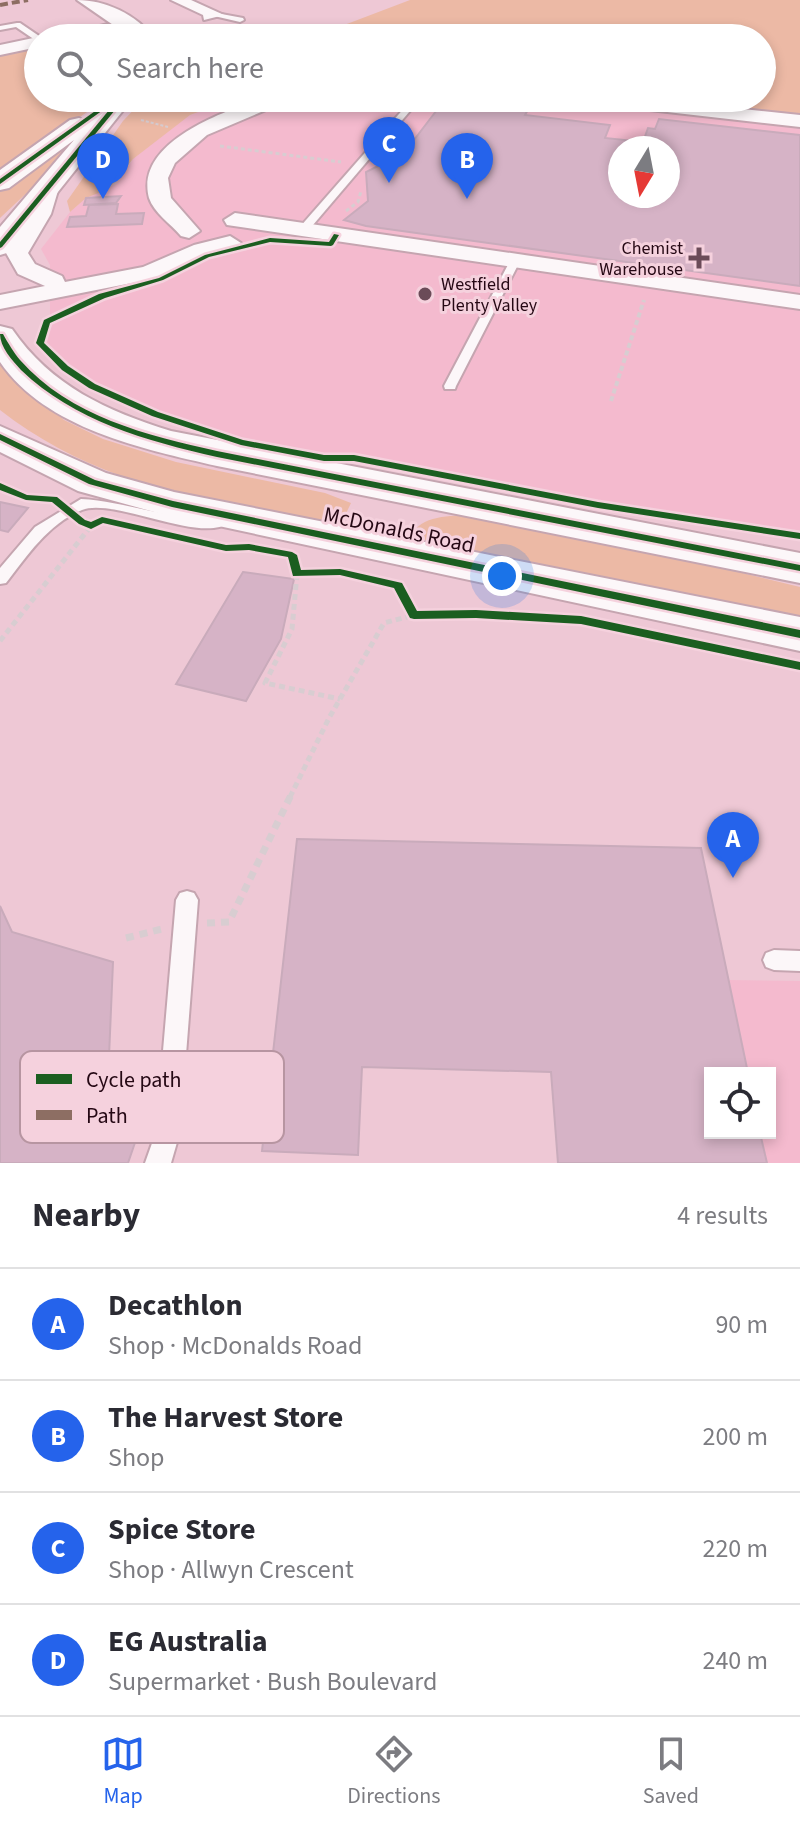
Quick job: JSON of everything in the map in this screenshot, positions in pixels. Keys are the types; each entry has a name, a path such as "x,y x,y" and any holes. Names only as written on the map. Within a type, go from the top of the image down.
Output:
{"main road":[{"path":"86,0 126,24"},
{"path":"0,182 99,112"},
{"path":"0,246 108,112"},
{"name":"McDonalds Road","path":"2,339 20,363 54,392 121,427 184,447 800,568"},
{"name":"McDonalds Road","path":"0,437 92,482 172,504 800,634"},
{"path":"382,547 410,491"}],"street":[{"path":"178,0 223,16"},
{"path":"108,24 119,19"},
{"path":"0,50 24,44"},
{"path":"242,112 221,119 187,142 161,167 157,185 163,204 214,225 329,235"},
{"path":"717,112 800,121"},
{"path":"50,184 40,214 17,253 26,269 54,281"},
{"path":"0,302 79,290 149,273 202,250 214,225"},
{"path":"0,290 118,271 158,260 214,225 303,230 800,302"},
{"path":"2,339 20,322 79,290"}],"lane":[{"path":"0,28 17,25 24,30"},
{"path":"303,230 405,112"},
{"path":"450,386 515,261"},
{"path":"0,579 40,530 81,504 106,505 191,522 262,522"},
{"path":"174,1051 187,900"},
{"path":"774,960 800,961"},
{"path":"158,1163 164,1143"}],"path":[{"path":"141,120 173,129 162,139 359,164"},
{"path":"611,401 649,282"},
{"path":"68,511 91,526"},
{"path":"0,641 91,526 102,520"},
{"path":"312,573 296,569 292,629 265,683 340,699"},
{"path":"406,600 414,615"},
{"path":"126,938 184,924 229,922 340,699 384,623 396,617 429,615"}],"shaded area":[{"path":"410,0 800,0 800,118 742,112 776,112 776,24 347,24"},
{"path":"24,49 24,112 87,112 0,173 0,54"},
{"path":"132,112 198,112 190,115 133,159 108,189 86,198 70,212 67,201"},
{"name":"Westfield Plenty Valley","path":"198,112 742,112 800,118 800,533 597,503 352,456 324,456 236,441 146,411 77,377 42,346 50,322 50,265 41,249 70,212 86,198 116,184 133,159 166,131"},
{"path":"83,130 48,173 0,218 0,189"},
{"path":"0,357 64,420 103,439 176,462 325,493 351,503 339,528 205,501 119,475 78,458 39,437 0,410"},
{"path":"467,515 612,541 800,587 800,624 410,541 413,533 425,522"},
{"path":"729,980 800,981 800,1163 767,1163 761,1139 776,1139 776,1067 747,1067"}],"building":[{"name":"Westfield Plenty Valley","path":"435,112 527,112 525,115 610,125 605,138 608,138 608,208 680,208 680,136 645,136 648,128 655,129 659,119 800,135 800,286 366,226 344,220 368,201 366,172 404,153"},
{"path":"121,196 116,203 84,205 86,198"},
{"path":"118,204 116,214 144,213 142,224 67,227 70,217 86,216 89,205"},
{"path":"0,502 28,508 8,532 0,530"},
{"path":"243,572 294,579 281,639 246,701 176,684"},
{"path":"297,839 701,848 747,1067 704,1067 704,1139 761,1139 767,1163 558,1163 551,1072 362,1067 358,1155 262,1151 263,1143 284,1143 284,1051 273,1051"},
{"path":"0,906 12,932 113,962 109,1051 20,1051 20,1143 135,1143 128,1163 0,1163"}],"marked path":[{"path":"0,5 28,0"}],"cycle path":[{"path":"0,182 97,112"},
{"path":"0,246 110,112"},
{"path":"336,235 331,244 270,240 207,256 161,279 102,296 47,322 40,343 65,368 92,386 155,414 241,442 324,458 354,458 598,505 800,536"},
{"path":"0,336 17,361 39,383 65,401 126,429 188,448 800,568"},
{"path":"0,437 92,482 172,504 800,634"},
{"path":"0,486 26,497 54,499 91,526 102,520 226,548 249,547 292,555 297,574 340,572 398,585 414,615 476,614 581,620 800,666"}],"place":[{"name":"Spice Store","path":"389,183"},
{"name":"EG Australia","path":"103,199"},
{"name":"The Harvest Store","path":"467,199"},
{"name":"Chemist Warehouse","path":"699,258"},
{"name":"Westfield Plenty Valley","path":"425,294"},
{"name":"Decathlon","path":"733,878"}]}
